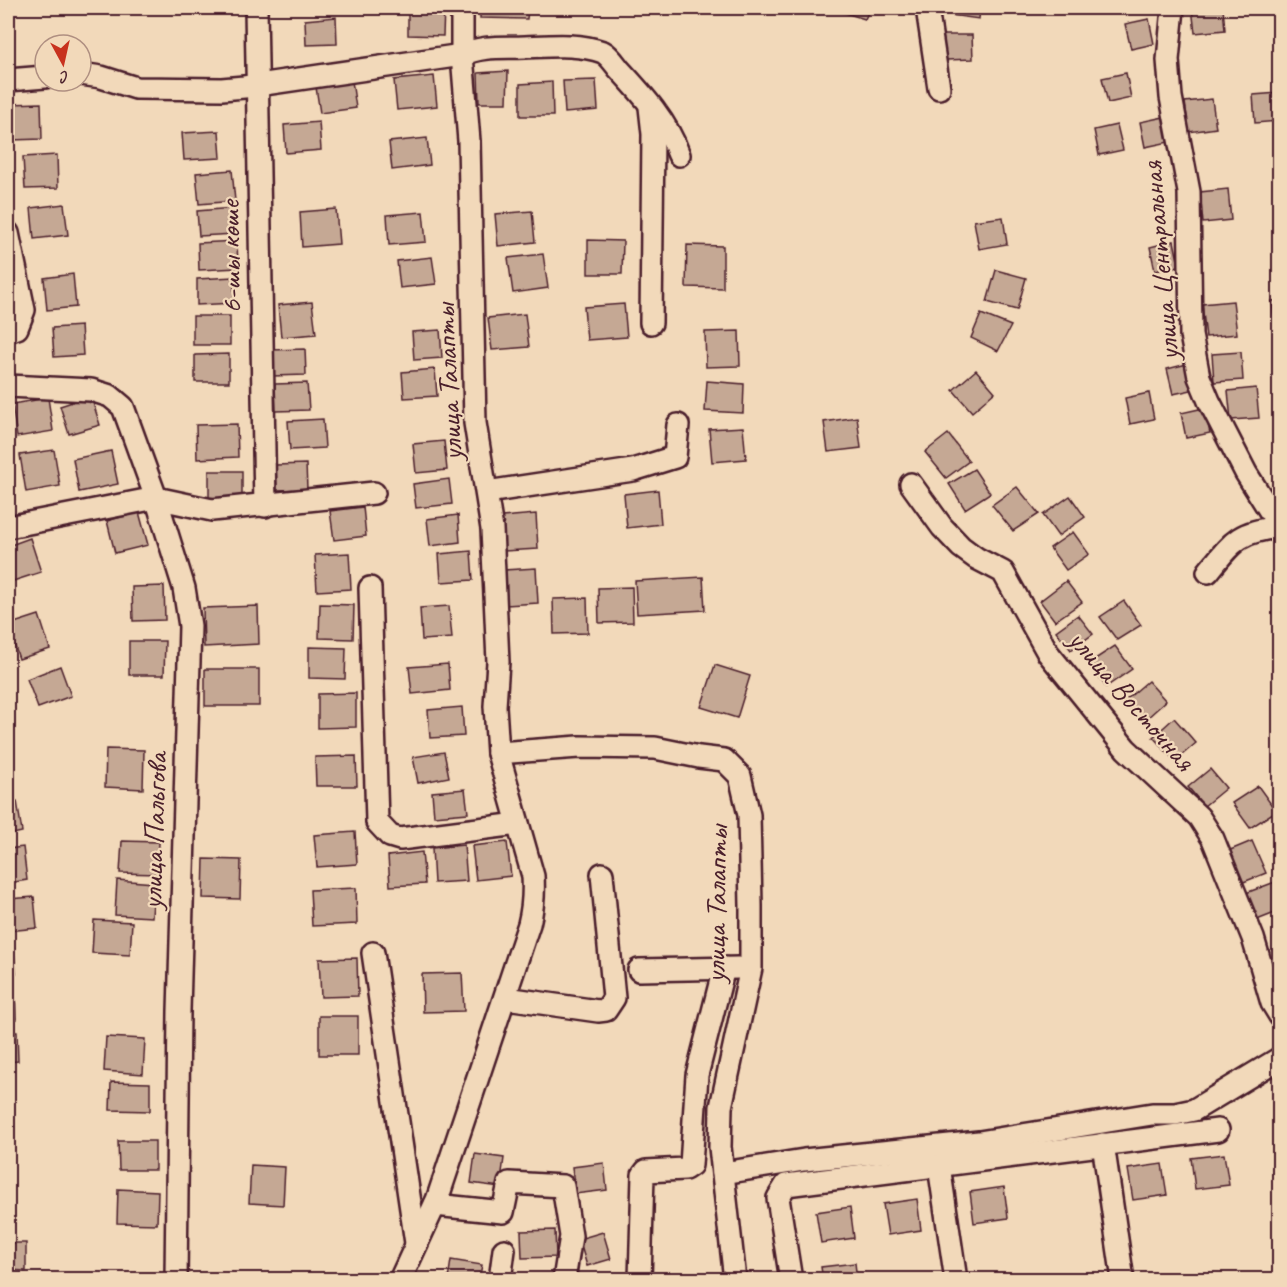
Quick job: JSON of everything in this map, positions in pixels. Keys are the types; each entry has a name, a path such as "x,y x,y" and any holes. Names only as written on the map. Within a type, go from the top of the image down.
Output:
{"street":[{"name":"6-шы көше","path":"256,8 265,506"},
{"name":"улица Талапты","path":"400,1280 435,1205 506,998 532,913 532,876 498,753 495,706 498,662 494,565 487,492 475,423 469,141 462,55 462,8"},
{"path":"927,8 939,88"},
{"name":"улица Центральная","path":"1173,8 1168,60 1171,97 1189,192 1191,335 1199,377 1246,473 1279,527"},
{"path":"93,76 136,88 222,89 462,55 474,49 495,46 522,48 555,45 605,53 649,100 673,139 679,155"},
{"path":"8,80 33,77"},
{"path":"649,100 653,134 651,323"},
{"path":"8,233 24,310 17,328 8,331"},
{"name":"улица Пальгова","path":"8,386 91,390 110,396 123,407 156,498 184,588 190,626 179,1011 176,1280"},
{"path":"487,492 633,470 675,457 678,425"},
{"name":"улица Восточная","path":"911,484 942,527 961,547 1003,572 1048,653 1126,749 1199,817 1213,839 1253,938 1272,1003 1280,1016"},
{"path":"8,527 156,498 212,510 374,494"},
{"path":"1208,572 1231,543 1240,536 1279,527"},
{"path":"370,588 378,822 390,836 400,839 518,824"},
{"name":"улица Талапты","path":"498,753 579,747 639,746 724,760 740,776 748,814 751,968 721,1107 720,1147 735,1280"},
{"path":"506,998 598,1011 606,1010 614,998 602,874"},
{"path":"373,953 416,1243"},
{"path":"640,1280 643,1176 646,1171 685,1169 691,1165 697,1075 724,968"},
{"path":"639,970 751,968"},
{"path":"723,1173 804,1160 979,1142 1152,1114 1175,1114 1194,1110 1280,1058"},
{"path":"791,1280 778,1198 786,1185 1218,1130"},
{"path":"1103,1144 1123,1280"},
{"path":"939,1166 956,1280"},
{"path":"435,1205 502,1212 509,1183 564,1185 571,1236 564,1280"},
{"path":"500,1280 504,1251"}],"building":[{"path":"408,8 444,8 443,36 408,35"},
{"path":"480,8 528,8 527,19 480,18"},
{"path":"843,8 870,8 865,19 842,12"},
{"path":"952,8 980,8 979,19 951,15"},
{"path":"1192,8 1223,8 1225,30 1195,33"},
{"path":"336,17 337,44 306,45 305,20"},
{"path":"1149,19 1154,44 1131,49 1125,24"},
{"path":"943,35 972,35 973,59 946,60"},
{"path":"508,71 507,103 479,103 478,73"},
{"path":"1126,73 1131,98 1108,103 1102,78"},
{"path":"434,76 437,106 397,110 394,80"},
{"path":"596,80 598,110 565,113 563,81"},
{"path":"352,81 356,108 320,113 316,87"},
{"path":"552,82 553,116 520,116 520,84"},
{"path":"1280,93 1280,121 1255,123 1253,95"},
{"path":"1212,99 1216,128 1189,132 1185,102"},
{"path":"41,103 42,139 11,140 10,104"},
{"path":"1164,117 1169,142 1145,147 1140,122"},
{"path":"319,122 321,150 286,153 284,125"},
{"path":"1117,125 1123,150 1099,155 1094,130"},
{"path":"219,131 221,158 184,160 182,133"},
{"path":"427,138 430,165 392,170 389,142"},
{"path":"57,155 58,188 25,189 23,157"},
{"path":"232,170 235,201 199,204 196,173"},
{"path":"1228,189 1231,220 1203,223 1200,192"},
{"path":"64,204 68,235 34,239 31,208"},
{"path":"233,208 235,234 199,236 197,211"},
{"path":"336,209 339,244 302,247 300,212"},
{"path":"532,211 535,242 498,246 495,214"},
{"path":"423,212 426,242 389,245 387,215"},
{"path":"1003,217 1007,244 979,249 974,221"},
{"path":"588,240 623,241 622,274 588,274"},
{"path":"237,241 238,268 199,270 198,243"},
{"path":"1174,241 1179,266 1155,271 1150,247"},
{"path":"687,245 723,246 723,288 686,287"},
{"path":"543,254 548,288 513,293 508,258"},
{"path":"432,257 436,284 400,288 397,261"},
{"path":"996,270 1026,278 1017,310 987,302"},
{"path":"73,274 76,307 47,310 44,278"},
{"path":"234,277 234,303 197,305 197,279"},
{"path":"1280,300 1280,330 1275,330 1272,301"},
{"path":"1233,301 1237,334 1206,337 1202,304"},
{"path":"312,302 316,334 281,337 278,305"},
{"path":"624,304 627,337 587,340 584,307"},
{"path":"525,314 529,347 492,350 488,318"},
{"path":"981,314 1011,326 998,351 971,338"},
{"path":"193,316 230,316 230,345 193,345"},
{"path":"81,326 83,355 54,357 52,328"},
{"path":"440,330 442,358 414,360 412,332"},
{"path":"739,331 740,366 706,367 705,332"},
{"path":"305,349 306,375 272,376 271,350"},
{"path":"1241,352 1243,380 1214,382 1212,354"},
{"path":"229,354 229,382 195,382 195,355"},
{"path":"1191,363 1196,389 1173,394 1167,369"},
{"path":"435,369 437,396 404,398 402,372"},
{"path":"976,370 995,392 972,412 953,390"},
{"path":"707,381 744,384 743,413 705,411"},
{"path":"307,383 309,410 276,411 275,384"},
{"path":"1256,388 1259,418 1231,420 1228,391"},
{"path":"1149,393 1154,419 1130,424 1125,398"},
{"path":"91,396 100,425 69,434 60,406"},
{"path":"48,398 53,431 17,437 12,404"},
{"path":"1204,408 1210,433 1186,438 1181,413"},
{"path":"857,417 861,448 828,452 824,422"},
{"path":"323,419 325,448 290,450 288,421"},
{"path":"237,424 238,457 197,459 196,425"},
{"path":"743,427 746,459 712,462 709,429"},
{"path":"948,434 969,461 946,478 925,452"},
{"path":"444,441 447,470 416,473 413,444"},
{"path":"54,450 60,486 26,492 20,455"},
{"path":"111,451 118,484 79,492 73,459"},
{"path":"306,464 307,489 277,490 276,465"},
{"path":"974,469 990,493 965,509 949,484"},
{"path":"209,471 242,471 242,499 209,499"},
{"path":"449,479 452,504 416,508 413,484"},
{"path":"1017,487 1039,514 1013,531 992,505"},
{"path":"658,490 661,524 627,528 624,494"},
{"path":"1070,496 1085,517 1058,536 1043,515"},
{"path":"363,507 366,536 334,540 330,511"},
{"path":"139,512 148,545 115,553 107,521"},
{"path":"536,514 538,549 504,551 502,517"},
{"path":"458,515 460,542 430,546 427,519"},
{"path":"1073,532 1089,554 1066,570 1050,548"},
{"path":"30,538 41,572 10,582 8,546"},
{"path":"471,551 473,580 441,582 439,554"},
{"path":"349,553 351,589 317,591 315,555"},
{"path":"536,568 538,603 506,605 504,570"},
{"path":"703,577 705,610 637,614 635,581"},
{"path":"1066,581 1082,602 1055,621 1040,601"},
{"path":"164,586 165,620 133,621 132,587"},
{"path":"632,587 633,622 599,623 598,588"},
{"path":"587,598 588,633 554,634 553,599"},
{"path":"1124,601 1141,625 1117,640 1100,617"},
{"path":"320,604 354,605 353,639 319,638"},
{"path":"258,606 259,644 204,647 203,608"},
{"path":"449,606 452,638 422,640 420,608"},
{"path":"39,615 50,649 19,659 8,625"},
{"path":"1078,615 1093,634 1071,650 1056,631"},
{"path":"129,641 165,641 164,675 129,675"},
{"path":"1115,646 1132,669 1106,687 1089,663"},
{"path":"309,647 346,648 345,679 309,678"},
{"path":"448,664 450,690 412,694 409,667"},
{"path":"715,665 750,676 737,718 701,707"},
{"path":"60,666 71,696 38,708 27,679"},
{"path":"205,669 259,669 259,706 205,706"},
{"path":"1148,681 1166,701 1146,719 1127,699"},
{"path":"356,693 356,727 318,728 318,694"},
{"path":"462,707 464,736 430,738 428,710"},
{"path":"1174,718 1196,743 1175,761 1153,737"},
{"path":"106,749 144,750 143,789 105,787"},
{"path":"444,752 449,777 418,783 413,757"},
{"path":"356,756 357,786 316,786 315,757"},
{"path":"1210,769 1226,788 1204,806 1188,787"},
{"path":"1258,786 1276,811 1250,828 1232,803"},
{"path":"465,789 468,813 434,816 432,792"},
{"path":"17,801 22,832 8,835 8,802"},
{"path":"355,832 357,864 317,867 314,835"},
{"path":"122,841 159,842 158,874 120,873"},
{"path":"1252,841 1266,873 1241,883 1228,851"},
{"path":"507,842 511,876 476,880 472,846"},
{"path":"464,845 467,881 434,883 432,848"},
{"path":"23,847 27,880 8,883 8,849"},
{"path":"422,852 425,884 390,886 388,856"},
{"path":"204,859 241,860 240,899 203,898"},
{"path":"117,880 154,883 152,917 115,915"},
{"path":"1275,882 1280,893 1280,911 1257,920 1246,893"},
{"path":"356,888 357,924 312,926 310,890"},
{"path":"34,897 37,928 8,931 8,899"},
{"path":"94,920 132,922 130,955 92,953"},
{"path":"8,941 13,941 16,973 8,973"},
{"path":"357,958 358,996 321,997 319,959"},
{"path":"462,973 464,1011 423,1012 422,974"},
{"path":"8,989 15,989 16,1019 8,1019"},
{"path":"319,1016 358,1016 358,1055 319,1055"},
{"path":"8,1032 17,1032 18,1061 8,1062"},
{"path":"106,1037 145,1039 143,1074 104,1071"},
{"path":"8,1072 11,1072 12,1101 8,1101"},
{"path":"111,1082 150,1083 150,1111 110,1110"},
{"path":"8,1112 10,1112 13,1142 8,1142"},
{"path":"118,1141 155,1141 155,1170 119,1170"},
{"path":"475,1154 504,1158 500,1187 471,1183"},
{"path":"1224,1154 1229,1185 1195,1189 1191,1158"},
{"path":"604,1163 607,1190 575,1194 572,1167"},
{"path":"1162,1164 1167,1195 1133,1200 1128,1169"},
{"path":"251,1165 285,1167 283,1205 249,1203"},
{"path":"1004,1187 1008,1218 974,1223 970,1192"},
{"path":"118,1189 158,1191 157,1224 117,1223"},
{"path":"917,1199 921,1230 888,1235 883,1204"},
{"path":"850,1207 854,1238 821,1243 816,1212"},
{"path":"555,1230 556,1257 522,1258 521,1231"},
{"path":"603,1232 611,1259 587,1266 579,1239"},
{"path":"8,1243 26,1243 26,1271 8,1270"},
{"path":"451,1260 482,1265 479,1280 448,1280"},
{"path":"855,1263 857,1280 823,1280 821,1267"}]}
